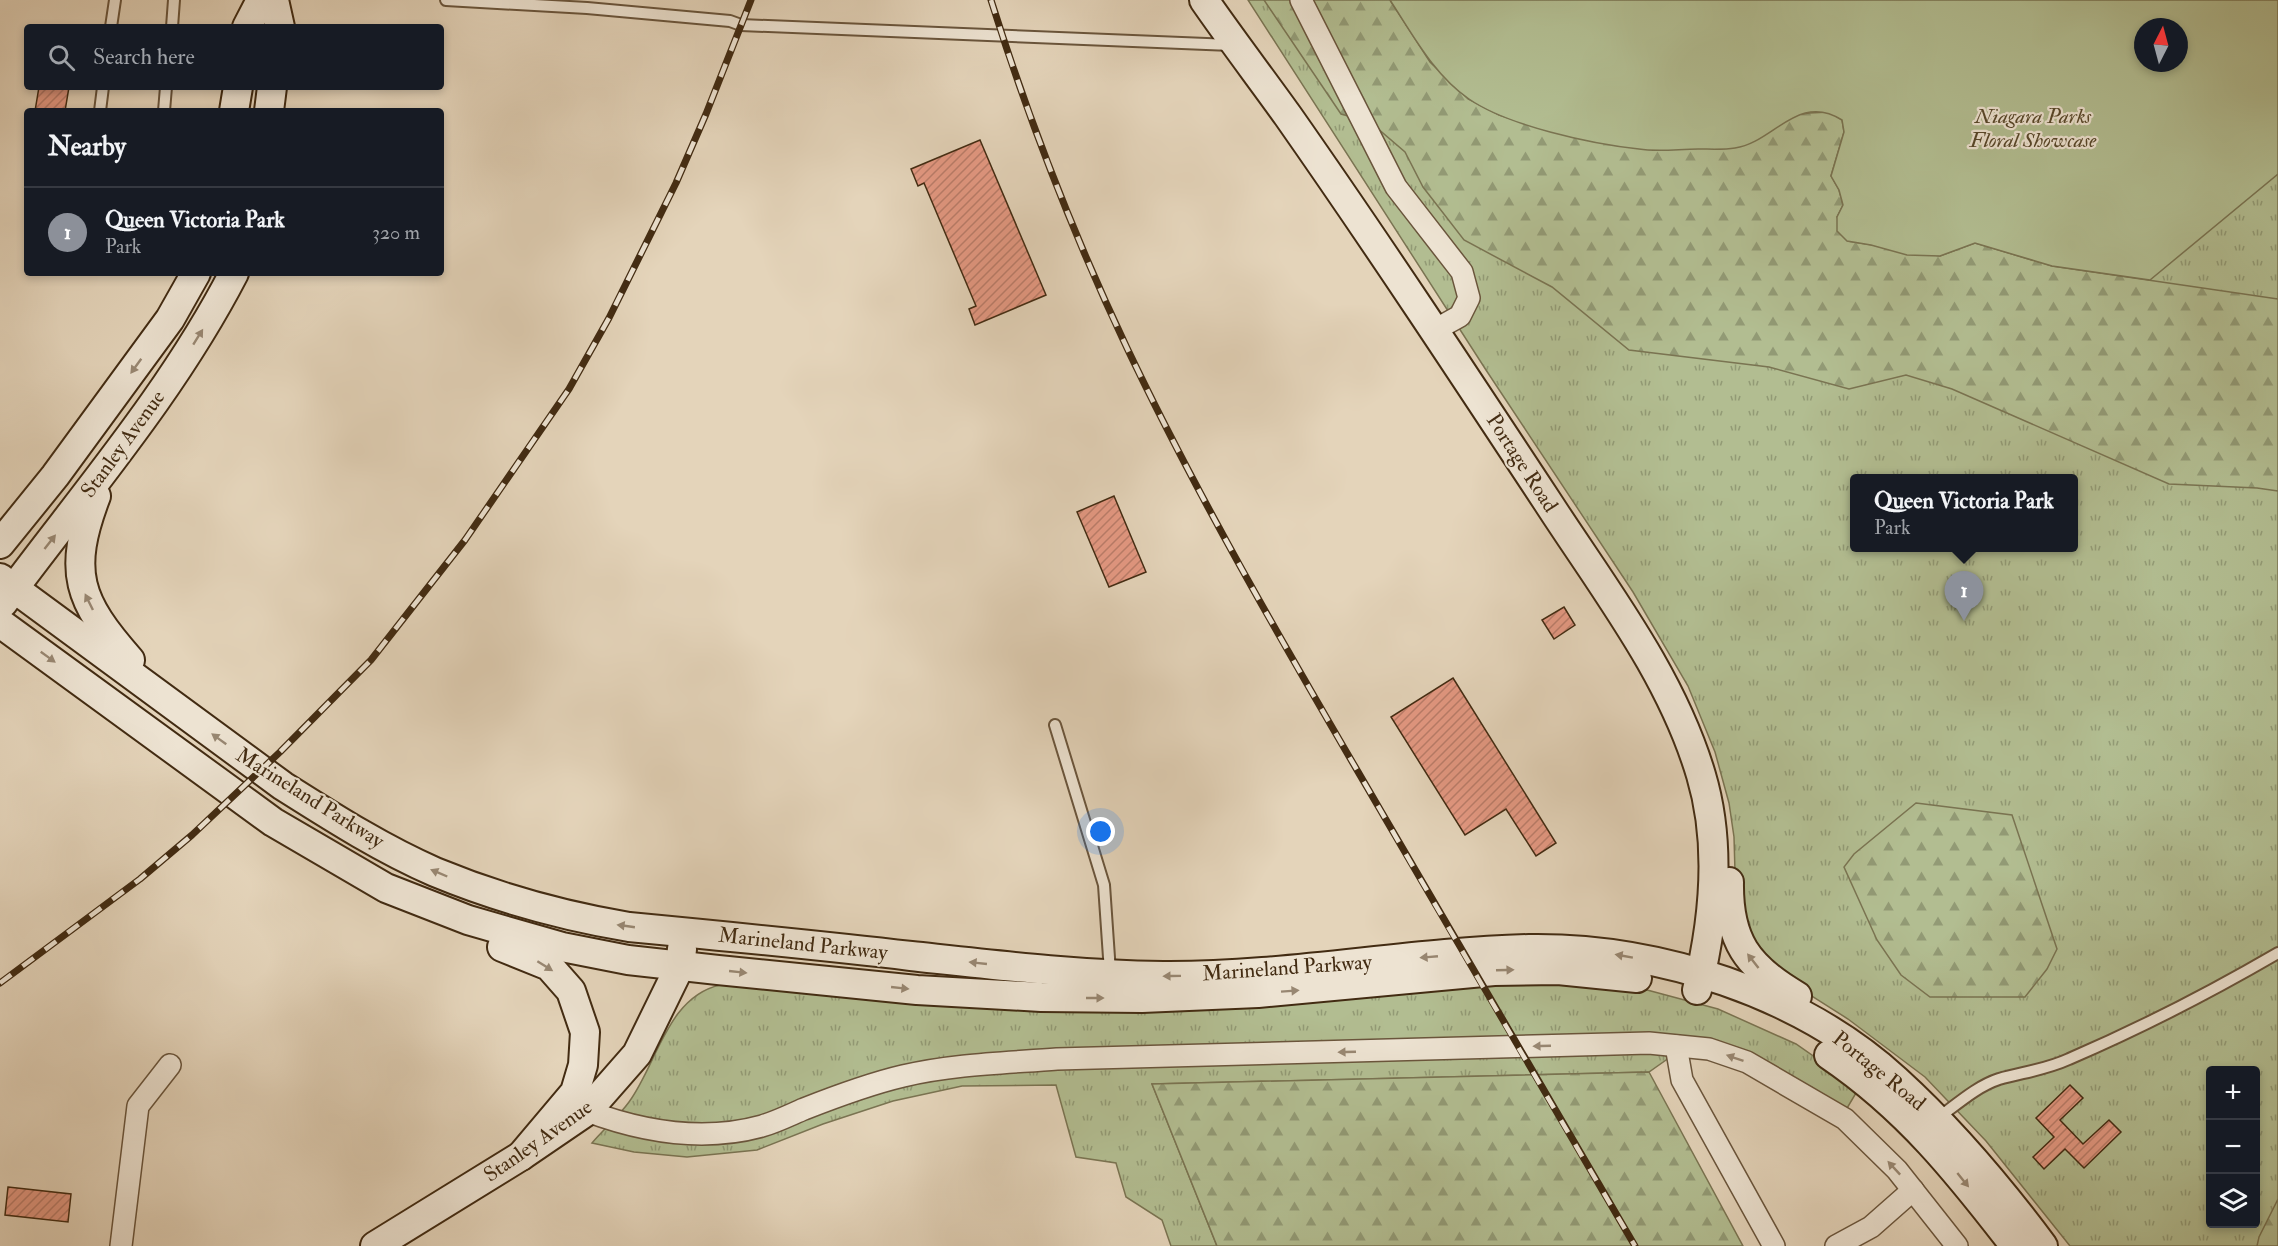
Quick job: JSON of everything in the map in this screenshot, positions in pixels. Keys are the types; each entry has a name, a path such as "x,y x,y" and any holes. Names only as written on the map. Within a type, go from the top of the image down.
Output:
{"main road":[{"path":"249,24 261,0"},
{"path":"274,0 279,24"},
{"name":"Portage Road","path":"1204,0 1346,200 1602,585 1660,677 1679,715 1702,777 1711,817 1714,868 1712,909 1699,982 1775,1002 1828,1030 1895,1078 1936,1120 2015,1246"},
{"path":"234,108 238,90"},
{"path":"269,108 272,90"},
{"name":"Stanley Avenue","path":"0,544 55,476 170,319 194,276"},
{"name":"Stanley Avenue","path":"5,591 105,471 196,341 232,276"},
{"path":"105,471 83,530 80,561 82,588 94,614 112,640 163,698"},
{"path":"1602,585 1650,640 1677,681 1705,740 1723,801 1730,858 1731,920 1744,950 1768,978 1871,1043 1922,1083 1936,1120 1983,1147 2000,1171 2044,1246"},
{"name":"Marineland Parkway","path":"5,591 163,698 283,786 371,839 433,871 489,893 542,908 603,922 684,932 1049,971 1110,975 1260,973 1527,949 1604,953 1699,982"},
{"name":"Marineland Parkway","path":"0,623 273,822 386,888 468,920 562,947 628,960 680,966 917,990 1041,997 1142,998 1258,993 1475,972 1538,970 1699,982"},
{"path":"273,822 349,879 423,918 549,966 571,992 585,1032 584,1065 574,1092 521,1156"},
{"name":"Stanley Avenue","path":"375,1246 521,1156 587,1111 637,1054 680,966 684,932"}],"street":[{"path":"1301,0 1396,187 1462,272 1469,298 1460,316 1433,331"},
{"path":"587,1111 639,1127 684,1133 722,1133 764,1125 872,1084 931,1070 970,1065 1069,1059 1649,1043 1709,1049 1747,1062 1845,1119 1897,1170 1957,1246"},
{"path":"1676,1046 1682,1080 1774,1246"},
{"path":"121,1246 138,1106 170,1065"},
{"path":"1836,1246 1871,1227 1913,1190"}],"lane":[{"path":"111,24 115,0"},
{"path":"172,24 174,0"},
{"path":"446,0 587,8 730,21 741,25 1237,46"},
{"path":"100,108 103,90"},
{"path":"164,108 166,90"},
{"path":"1055,725 1104,885 1110,975"},
{"path":"1936,1120 1979,1089 1998,1080 2048,1068 2074,1057 2196,998 2278,953"}],"green space":[{"path":"1248,0 2278,0 2278,1246 2070,1246 1986,1141 1925,1077 1848,1019 1769,969 1736,907 1734,837 1729,803 1715,752 1688,686 1633,592 1486,370"},
{"path":"1264,0 1390,0 1430,62 1468,99 1499,115 1580,138 1771,131 1796,115 1830,112 1842,120 1844,132 1831,176 1839,190 1843,205 1837,217 1848,241 1940,256 1975,243 2052,266 2278,299 2278,491 2169,484 1952,389 1906,375 1849,389 1769,367 1629,350 1552,287 1464,240 1423,187 1405,152 1370,122 1341,114"},
{"name":"Niagara Parks Floral Showcase","path":"1390,0 2278,0 2278,174 2150,280 2052,266 1975,243 1940,256 1907,255 1847,241 1837,231 1837,217 1843,205 1839,190 1831,176 1844,132 1842,120 1826,113 1812,112 1799,115 1762,138 1735,148 1646,150 1620,147 1551,132 1505,118 1486,109 1469,99 1445,78 1416,40"},
{"path":"1916,803 2012,815 2057,949 2047,969 2025,997 1930,997 1901,975 1877,940 1844,867 1854,854"},
{"path":"1493,979 1636,987 1718,1009 1796,1044 1859,1088 1843,1115 1693,1041 1649,1072 1152,1084 1217,1246 1171,1246 1162,1220 1126,1197 1116,1163 1076,1157 1056,1085 962,1086 893,1101 823,1124 757,1150 687,1157 634,1152 592,1143 629,1102 639,1087 665,1034 687,1003 702,992 730,983 771,984 802,988"},
{"path":"1649,1072 1743,1246 1217,1246 1152,1084"},
{"path":"2278,1199 2278,1246 2257,1246 2259,1237"}],"building":[{"path":"38,90 68,90 66,108 36,108"},
{"path":"980,140 1046,295 975,325 969,309 976,306 924,183 918,186 911,169"},
{"path":"1114,496 1146,572 1109,587 1077,512"},
{"path":"1564,607 1575,625 1554,639 1542,620"},
{"path":"1453,678 1556,843 1536,856 1506,809 1465,835 1391,717"},
{"path":"2070,1085 2083,1098 2060,1120 2083,1144 2109,1120 2121,1132 2084,1168 2065,1149 2044,1169 2033,1157 2054,1137 2036,1118"},
{"path":"8,1187 71,1194 68,1222 5,1215"}],"railway":[{"path":"0,983 140,879 192,835 280,752 371,660 465,540 569,389 609,318 676,183 751,0"},
{"path":"991,0 1020,88 1070,220 1107,306 1182,459 1302,675 1635,1246"}],"place":[{"name":"Queen Victoria Park","path":"1964,621"}]}
